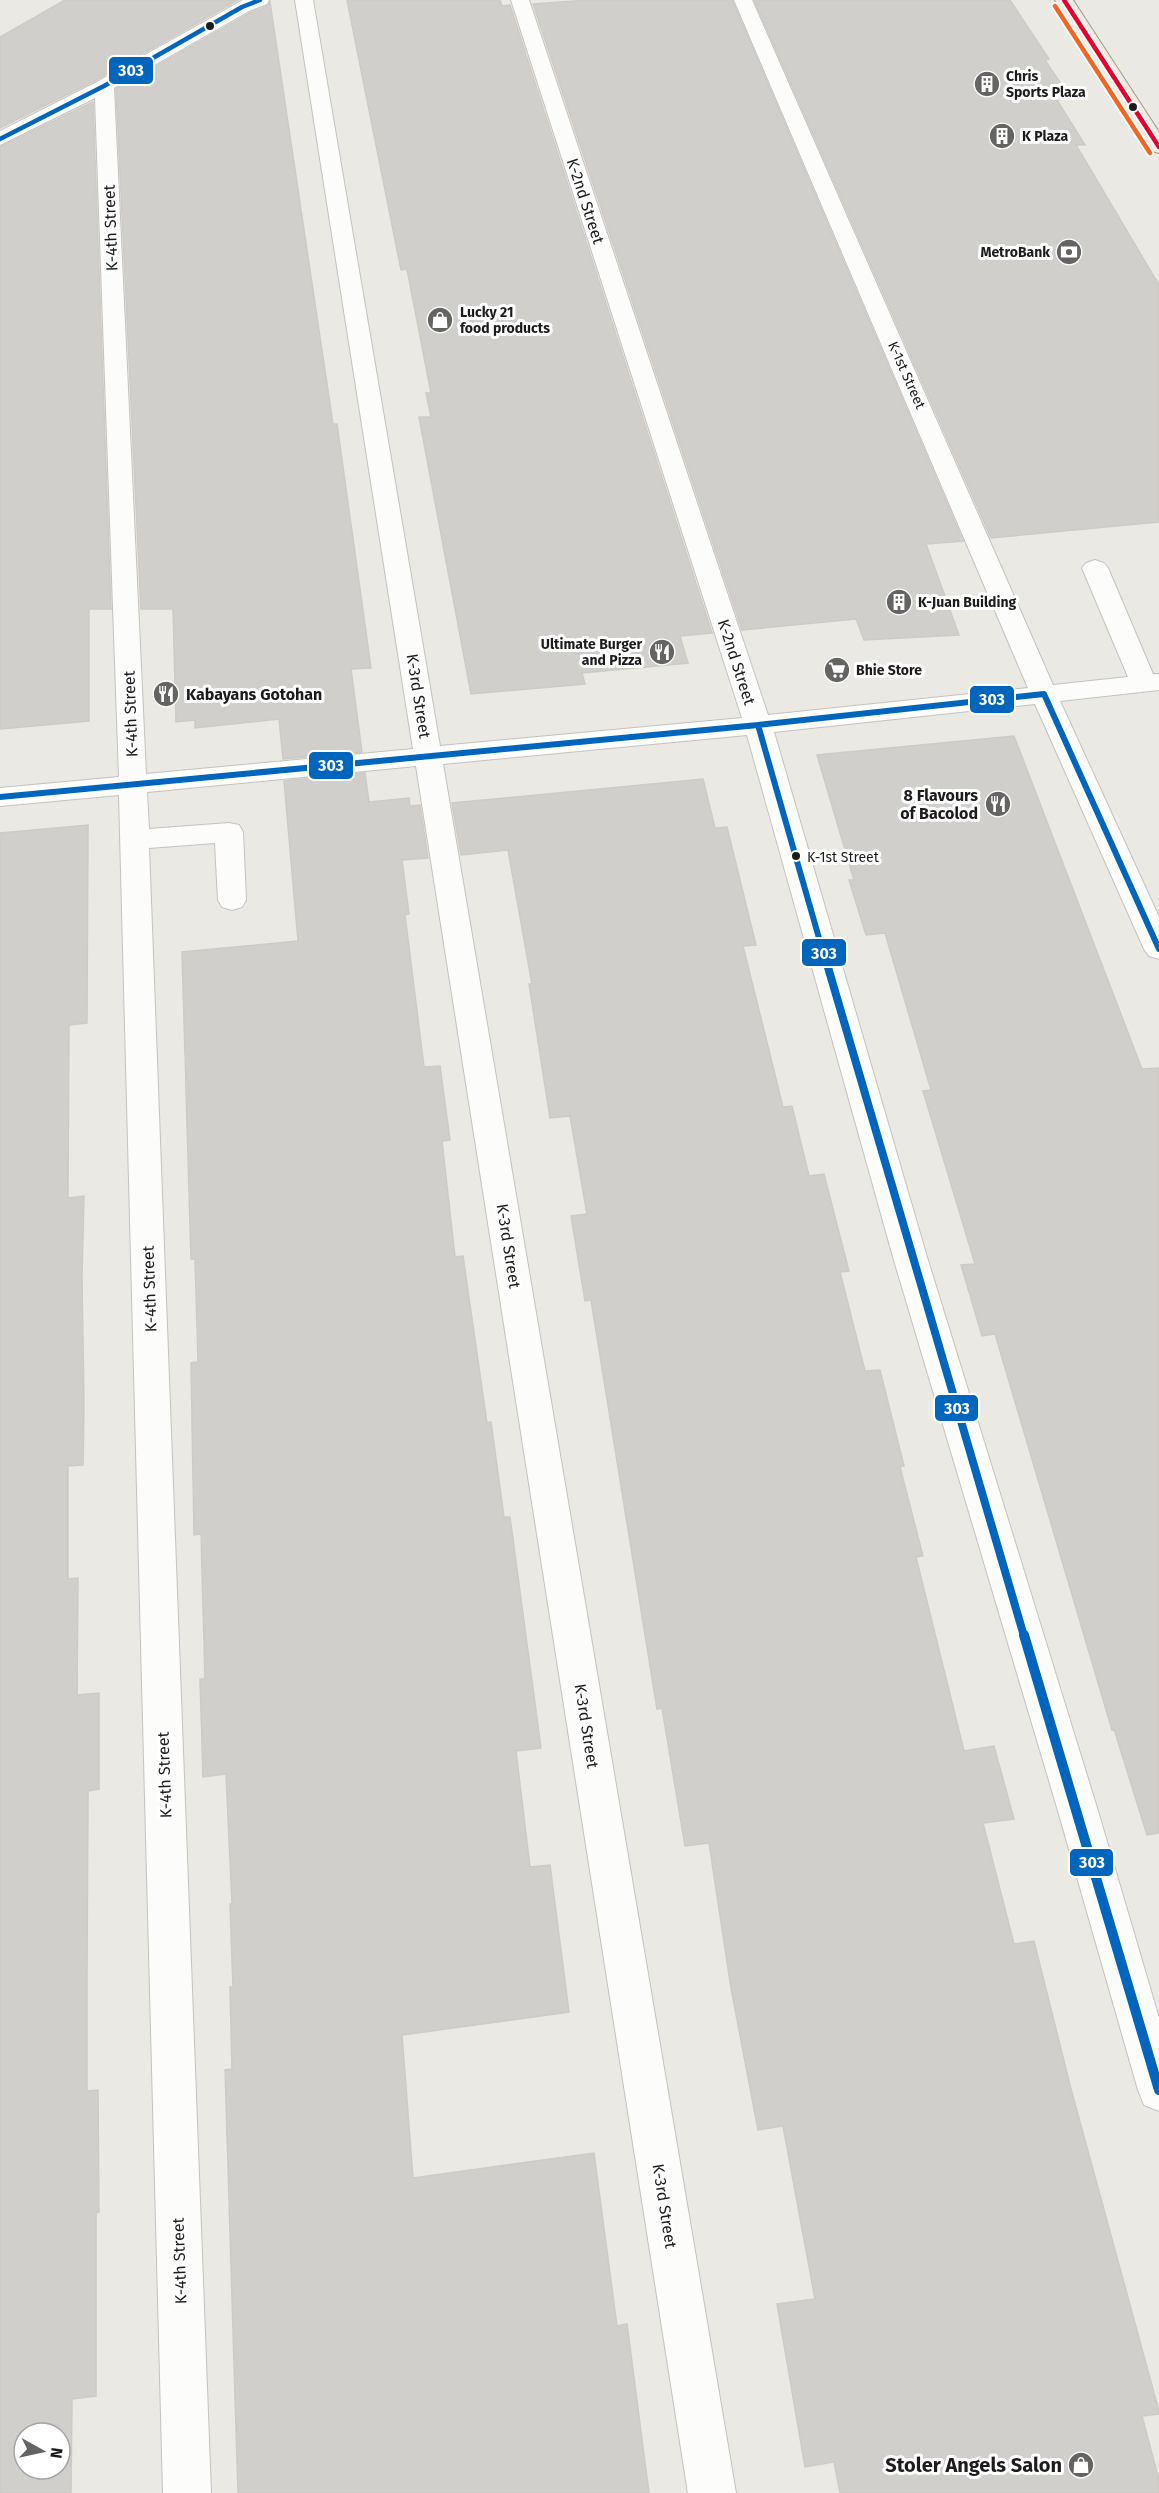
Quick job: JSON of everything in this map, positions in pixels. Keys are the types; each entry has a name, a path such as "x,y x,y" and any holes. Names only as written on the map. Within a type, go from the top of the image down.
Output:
{"main road":[{"path":"1064,0 1159,147"}],"street":[{"path":"0,140 104,86 243,7 260,0"},
{"name":"K-3rd Street","path":"304,0 712,2493"},
{"name":"K-2nd Street","path":"520,0 758,725 910,1257 1078,1811 1159,2090"},
{"name":"K-1st Street","path":"743,0 1044,694 1159,948"},
{"name":"K-4th Street","path":"104,86 135,840 187,2493"},
{"path":"0,797 758,725 1151,683 1095,568"},
{"path":"135,840 229,832 232,900"}],"building":[{"path":"65,0 238,0 96,80 0,128 0,37"},
{"path":"347,0 500,0 502,6 510,5 712,633 680,636 688,663 582,673 585,684 471,694 419,417 431,417 426,393 431,393 407,269 401,270"},
{"path":"589,0 732,0 963,541 926,544 959,635 864,640 856,619 742,630 533,4"},
{"path":"754,0 1010,0 1049,59 1045,60 1069,96 1055,97 1085,145 1076,145 1159,285 1159,522 991,538"},
{"path":"270,2 333,424 337,424 371,668 351,669 362,752 283,759 279,719 195,728 195,720 176,722 173,609 141,609 116,89 250,13 268,6"},
{"path":"93,102 111,609 89,609 89,721 0,729 0,147"},
{"path":"1014,736 1142,1069 1159,1068 1159,1833 1147,1835 1114,1729 1112,1730 995,1334 982,1336 961,1265 975,1264 923,1091 931,1090 885,933 866,935 849,880 854,880 817,755"},
{"path":"365,773 369,802 409,798 410,806 420,805 428,858 402,860 409,914 405,915 424,1067 440,1066 450,1140 442,1141 455,1257 463,1256 487,1423 491,1422 504,1517 510,1517 541,1748 516,1751 530,1867 550,1865 569,2012 402,2035 413,2178 594,2153 617,2326 627,2324 649,2493 238,2493 225,2070 232,2069 230,1987 233,1987 230,1904 232,1904 226,1774 203,1777 200,1679 205,1679 201,1534 194,1535 191,1363 198,1362 195,1259 191,1259 182,952 298,941 284,781"},
{"path":"703,779 715,828 727,827 756,945 743,946 783,1107 792,1106 809,1176 824,1174 849,1271 840,1272 865,1371 880,1370 904,1466 900,1467 923,1556 916,1557 964,1751 994,1746 1014,1819 983,1823 1014,1944 1034,1941 1071,2089 1159,2411 1159,2414 1142,2416 1159,2480 1159,2493 840,2493 834,2462 805,2467 777,2304 815,2299 783,2126 758,2130 731,1988 709,1843 685,1846 662,1708 657,1709 591,1300 585,1301 571,1216 587,1214 570,1116 550,1118 529,984 532,984 508,850 461,855 452,803"},
{"path":"88,825 87,1023 69,1025 68,1198 84,1196 82,1277 84,1404 83,1465 68,1466 68,1579 78,1578 77,1695 99,1693 99,1789 88,1791 87,2091 98,2090 96,2396 72,2399 72,2421 12,2421 12,2481 71,2481 71,2493 0,2493 0,833"}],"transit line":[{"name":"303","path":"0,139 104,86 242,7 260,0"},
{"path":"1064,0 1159,147"},
{"path":"1055,6 1150,153"},
{"name":"303","path":"0,797 758,725 1044,694 1159,949"},
{"name":"303","path":"758,725 906,1238 1159,2090"}],"place":[{"name":"Chris Sports Plaza","path":"987,84"},
{"name":"K Plaza","path":"1002,136"},
{"name":"MetroBank","path":"1069,252"},
{"name":"Lucky 21 food products","path":"440,320"},
{"name":"K-Juan Building","path":"899,602"},
{"name":"Ultimate Burger and Pizza","path":"662,652"},
{"name":"Bhie Store","path":"837,670"},
{"name":"Kabayans Gotohan","path":"166,694"},
{"name":"8 Flavours of Bacolod","path":"998,804"},
{"name":"K-1st Street","path":"796,856"},
{"name":"Stoler Angels Salon","path":"1081,2465"}]}
